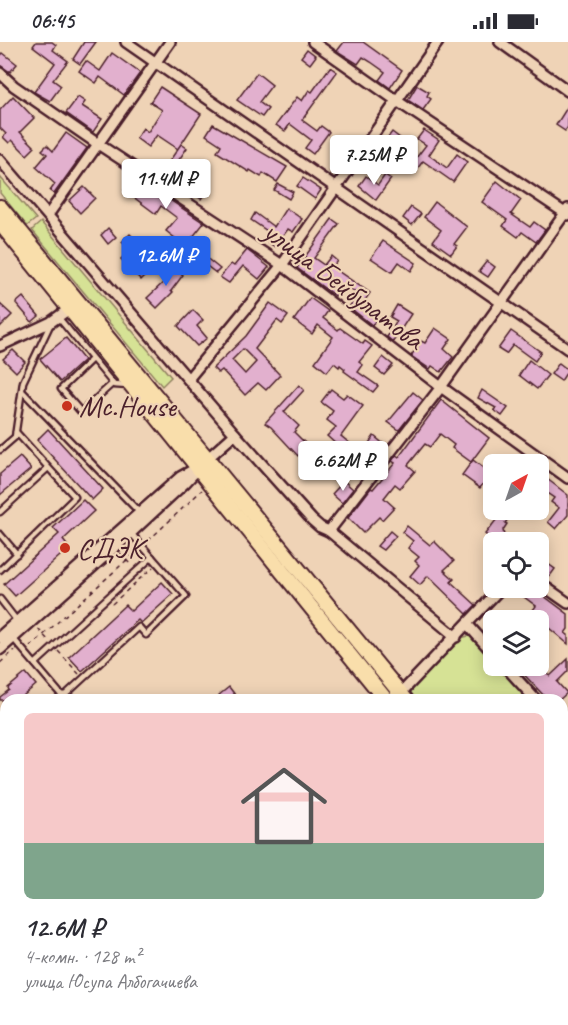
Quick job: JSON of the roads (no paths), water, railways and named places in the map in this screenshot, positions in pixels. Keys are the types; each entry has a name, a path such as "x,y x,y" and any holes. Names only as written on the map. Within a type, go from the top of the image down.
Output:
{"main road":[{"path":"0,207 106,336 381,694"},
{"path":"0,223 59,316 132,386 203,463 400,694"}],"street":[{"path":"126,42 568,349"},
{"path":"48,214 170,42"},
{"path":"313,42 397,101 567,212 441,387 329,531"},
{"path":"189,378 282,265 438,42"},
{"path":"500,42 568,91"},
{"name":"улица Бейбулатова","path":"0,73 14,86 98,144 282,265 441,387 568,478"},
{"path":"0,160 235,434 312,520 329,531 456,637"},
{"path":"0,346 59,316 106,336"},
{"path":"0,649 21,624 142,515 185,482 235,434"},
{"path":"549,590 568,603"},
{"path":"406,694 492,598"},
{"path":"468,625 483,642"},
{"path":"514,676 531,694"}],"lane":[{"path":"0,450 15,437 23,382 59,316 112,384 132,386"},
{"path":"92,359 61,389 81,412 112,384"},
{"path":"23,392 142,515"},
{"path":"0,570 75,497 16,432"},
{"path":"0,512 48,468"},
{"path":"70,694 139,627 146,635 186,596 127,529"},
{"path":"0,534 17,554"},
{"path":"35,664 152,557"},
{"path":"0,599 21,624"},
{"path":"10,638 25,651 61,694"}],"place":[{"name":"Mc.House","path":"67,406"},
{"name":"СДЭК","path":"65,548"}]}
